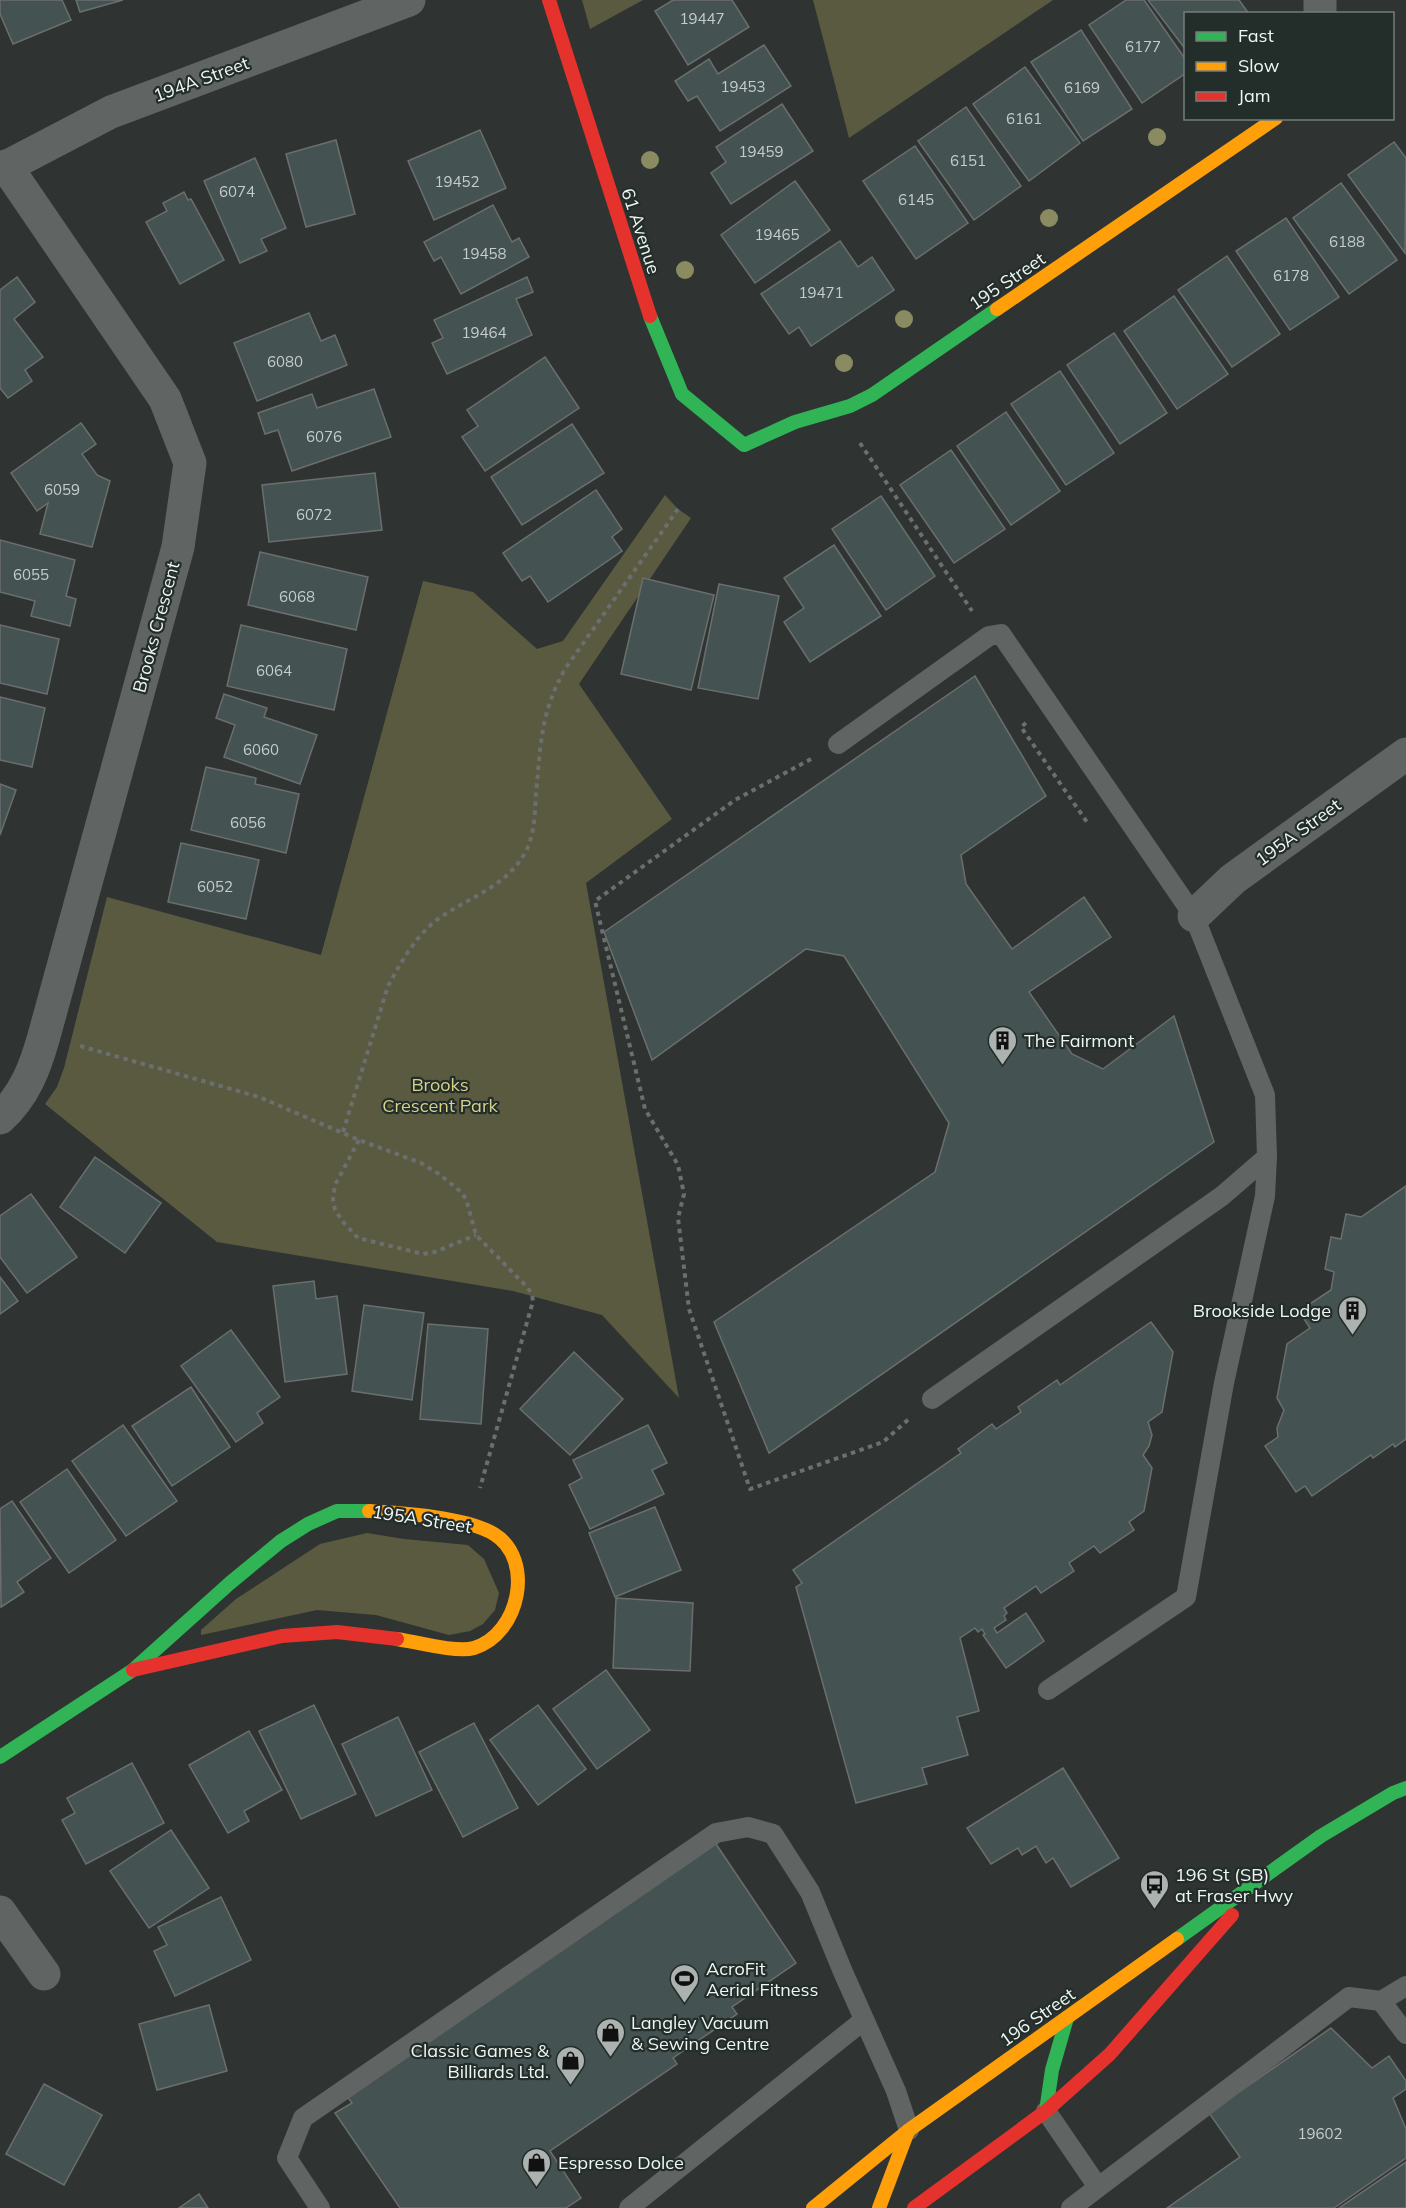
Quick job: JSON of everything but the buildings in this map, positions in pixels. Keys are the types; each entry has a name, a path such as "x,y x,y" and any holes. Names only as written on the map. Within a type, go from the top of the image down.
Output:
{"street":[{"name":"194A Street","path":"3,168 111,112 409,0"},
{"name":"61 Avenue","path":"549,0 644,300 682,394 744,445"},
{"name":"195 Street","path":"744,445 795,422 850,406 872,395 1273,120"},
{"name":"Brooks Crescent","path":"0,1118 15,1104 34,1070 42,1044 178,547 190,463 165,399 3,168"},
{"name":"195A Street","path":"1194,916 1233,879 1406,754"},
{"name":"195A Street","path":"0,1757 133,1670 229,1584 293,1532 339,1510 359,1509 469,1525 488,1531 501,1540 514,1561 517,1590 514,1608 507,1625 493,1640 477,1648 466,1650 337,1632 282,1636 133,1670"},
{"name":"196 Street","path":"813,2208 909,2130 1321,1836 1393,1793 1406,1788"},
{"name":"196 Street","path":"914,2208 1046,2111 1110,2054 1231,1916 1286,1861"},
{"path":"0,1912 44,1974"},
{"path":"1046,2111 1052,2070 1066,2018"},
{"path":"879,2208 909,2130"}],"lane":[{"path":"838,744 989,636 1001,634 1194,916 1265,1095 1267,1157 1264,1196 1224,1383 1186,1597 1048,1690"},
{"path":"932,1400 1222,1196 1267,1157"},
{"path":"320,2208 287,2158 303,2118 716,1833 748,1827 773,1834 810,1892 896,2091 909,2130"},
{"path":"1071,2208 1349,1997 1381,2001 1406,1986"},
{"path":"1381,2001 1406,2034"},
{"path":"629,2208 864,2020"},
{"path":"1046,2111 1098,2187"}],"path":[{"path":"859,442 989,636"},
{"path":"343,1132 388,987 396,971 425,931 446,915 504,879 525,852 533,831 542,728 550,698 565,669 678,509"},
{"path":"838,744 735,800 595,901 645,1109 678,1165 684,1194 678,1218 689,1309 750,1490 883,1442 932,1400"},
{"path":"74,1044 259,1097 359,1140 421,1163 453,1184 466,1199 476,1235 527,1287 532,1294 533,1301 479,1491"},
{"path":"359,1140 335,1185 333,1199 335,1210 358,1238 423,1254 435,1252 476,1235"}],"green space":[{"path":"582,0 643,0 590,29"},
{"path":"813,0 1053,0 849,138"},
{"name":"Brooks Crescent Park","path":"665,495 678,509 691,518 579,684 672,819 586,883 679,1398 602,1315 513,1291 217,1242 45,1104 57,1087 64,1068 107,897 321,955 423,581 473,592 537,649 563,641"},
{"path":"367,1533 468,1545 484,1559 499,1593 495,1610 483,1624 470,1631 449,1635 376,1615 317,1610 201,1635 201,1630 236,1599 320,1544"}],"traffic: fast":[{"path":"650,316 682,394 744,445 795,422 850,406 872,395 997,309"},
{"path":"0,1757 133,1670 230,1583 281,1541 308,1524 337,1511 369,1511"},
{"path":"1177,1939 1321,1836 1393,1793 1406,1788"},
{"path":"1046,2111 1052,2070 1067,2018"}],"traffic: slow":[{"path":"997,309 1273,120"},
{"path":"369,1511 433,1517 482,1528 494,1534 507,1546 515,1560 518,1577 517,1595 502,1628 490,1640 474,1648 457,1649 397,1639"},
{"path":"813,2208 909,2130 1177,1939"},
{"path":"879,2208 908,2131"}],"traffic: jam":[{"path":"549,0 650,316"},
{"path":"133,1670 282,1636 337,1632 397,1639"},
{"path":"914,2208 1046,2111 1110,2054 1232,1915"}],"place":[{"name":"The Fairmont","path":"1003,1066"},
{"name":"Brookside Lodge","path":"1352,1336"},
{"name":"196 St (SB) at Fraser Hwy","path":"1154,1910"},
{"name":"AcroFit Aerial Fitness","path":"685,2004"},
{"name":"Langley Vacuum & Sewing Centre","path":"610,2058"},
{"name":"Classic Games & Billiards Ltd.","path":"570,2086"},
{"name":"Espresso Dolce","path":"537,2188"}]}
